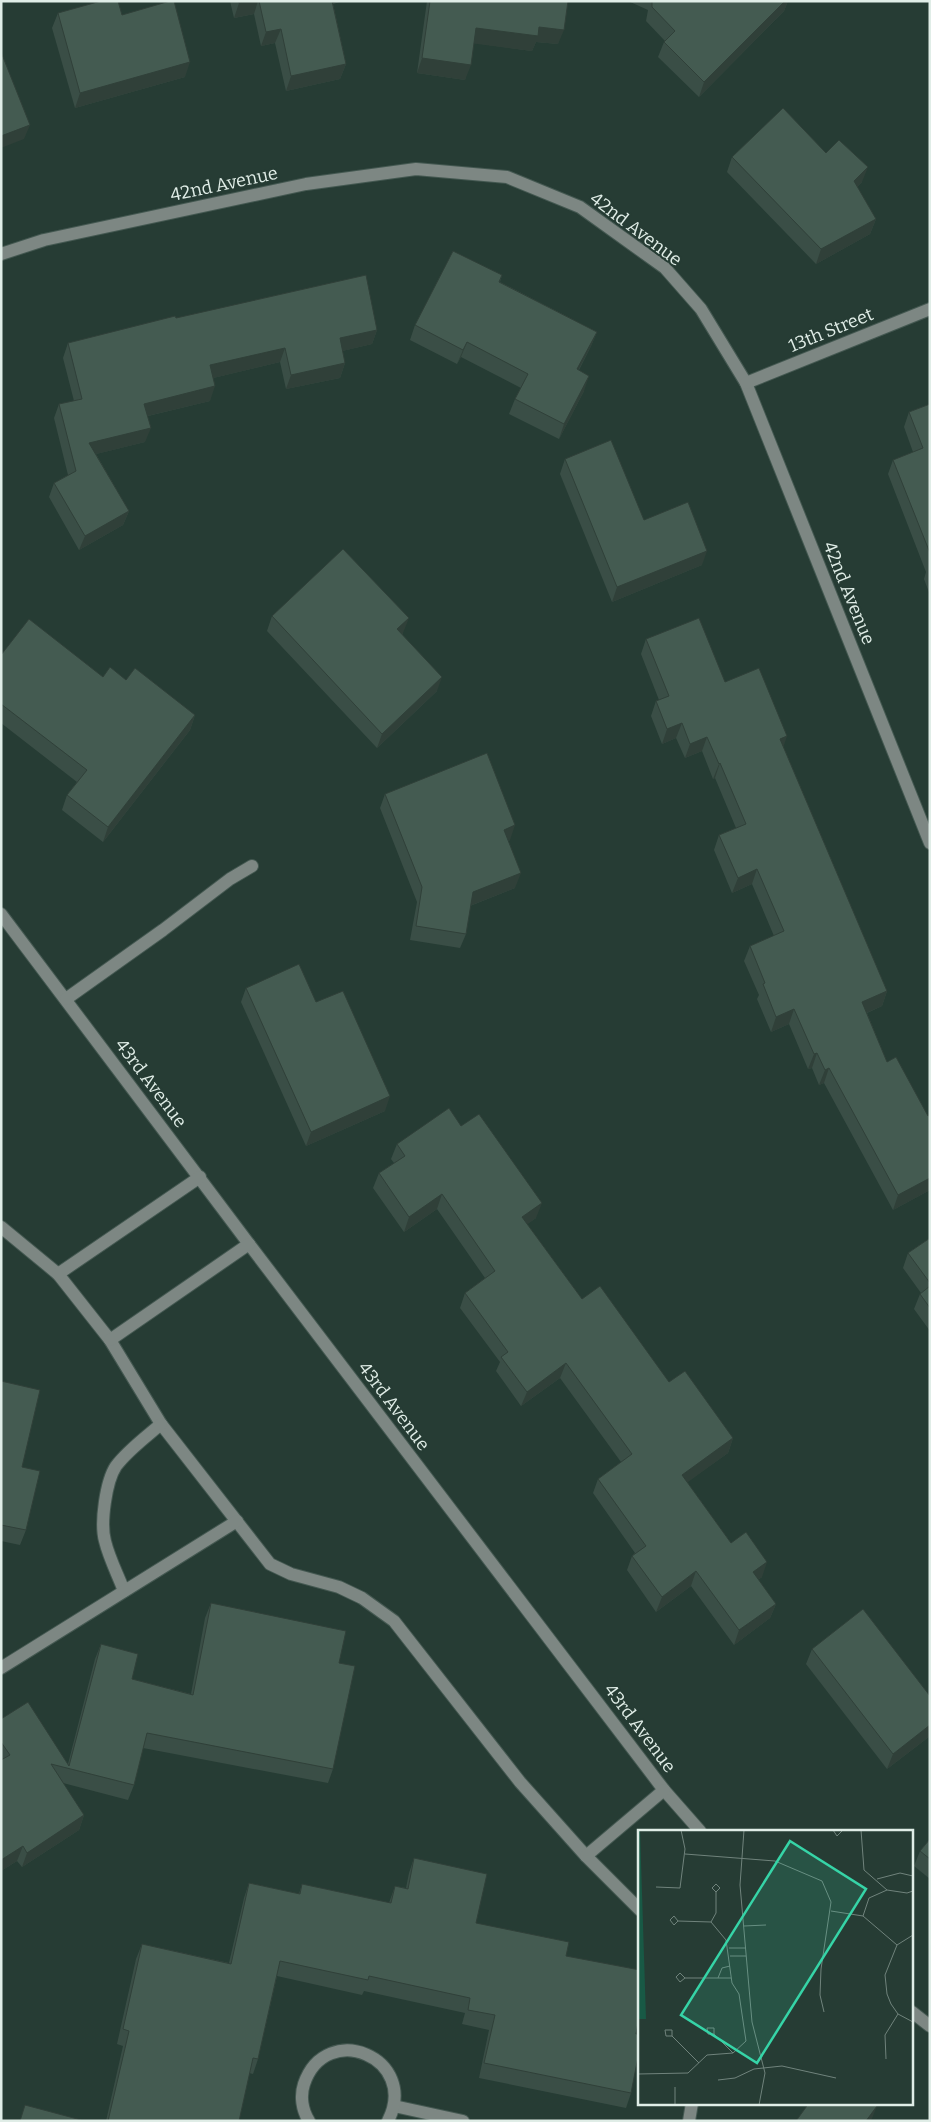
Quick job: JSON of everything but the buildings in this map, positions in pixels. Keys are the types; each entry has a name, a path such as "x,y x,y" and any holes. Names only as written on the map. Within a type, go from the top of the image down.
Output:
{"street":[{"name":"42nd Avenue","path":"1,254 44,240 306,184 416,169 507,177 580,207 665,268 701,309 746,383 930,843"},
{"name":"13th Street","path":"746,383 930,309"},
{"path":"66,999 163,930 230,879 252,866"},
{"name":"43rd Avenue","path":"1,914 664,1790 699,1830"},
{"path":"58,1274 200,1177"},
{"path":"1,1227 58,1274 110,1340 161,1424 270,1564 291,1574 310,1578 347,1591 362,1598 394,1621 520,1782 586,1856 638,1908"},
{"path":"110,1340 249,1244"},
{"path":"124,1591 104,1540 104,1516 108,1488 115,1467 134,1447 161,1424"},
{"path":"1,1668 237,1521"},
{"path":"586,1856 664,1790"},
{"path":"914,2014 930,2026"},
{"path":"309,2121 302,2102 302,2088 307,2074 324,2057 347,2050 365,2053 380,2062 393,2082 394,2106 388,2121"},
{"path":"689,2121 692,2104"},
{"path":"394,2106 463,2121"}]}
